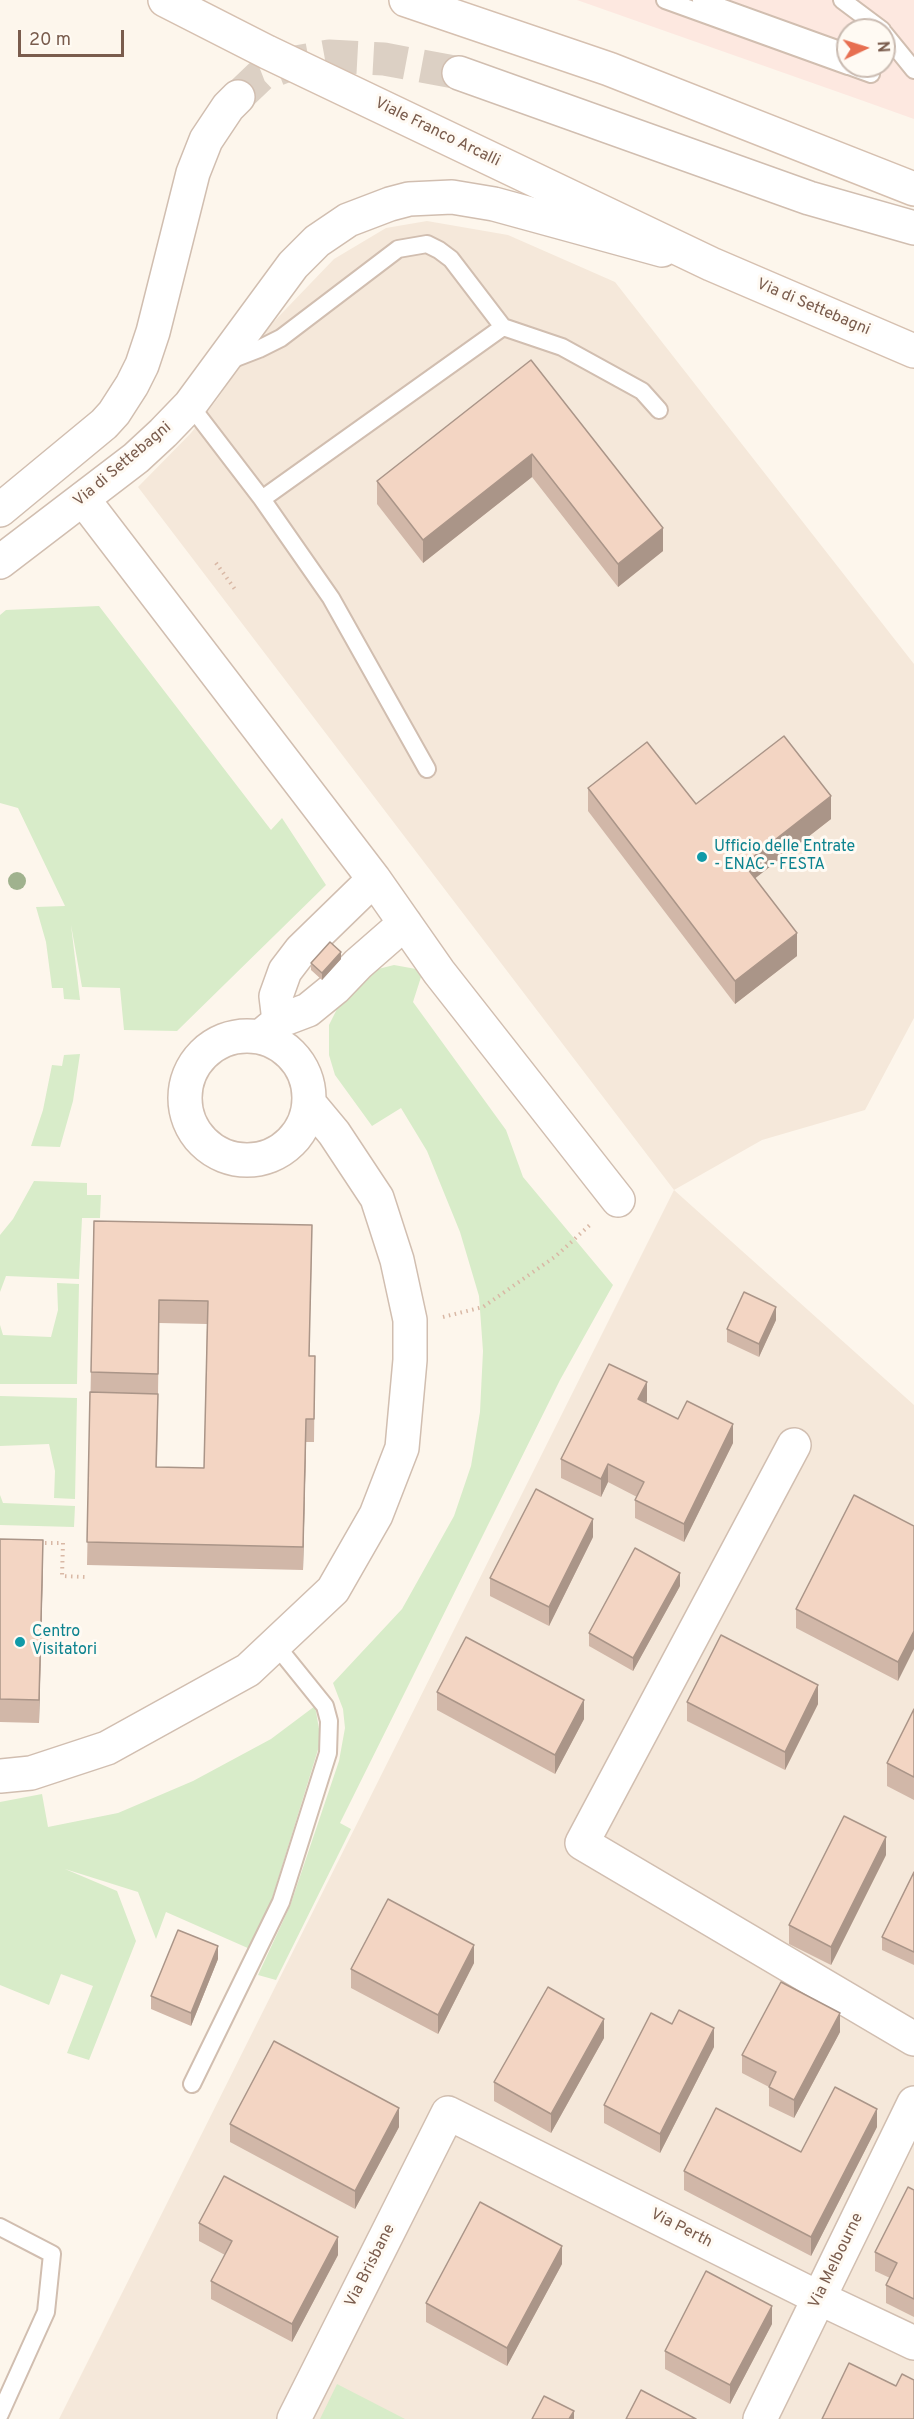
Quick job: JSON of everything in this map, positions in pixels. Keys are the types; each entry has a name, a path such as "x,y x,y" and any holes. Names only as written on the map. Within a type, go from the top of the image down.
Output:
{"street":[{"name":"Viale Franco Arcalli","path":"165,0 267,52 711,264"},
{"path":"406,0 619,73 914,189"},
{"path":"459,74 809,198 914,228"},
{"path":"0,510 98,429 114,413 132,385 153,333 193,173 206,140 238,97"},
{"name":"Via di Settebagni","path":"0,562 136,458 190,405 299,258 331,230 348,220 390,204 432,196 475,199 711,264 914,351"},
{"path":"83,499 374,879 439,972 618,1200"},
{"path":"374,879 301,950 285,971 276,996 270,1029 277,1043 291,1054 302,1068 307,1085 309,1102 305,1120 297,1135 284,1148 268,1156 251,1160 234,1158 217,1152 203,1141 192,1127 186,1111 185,1093 189,1076 197,1060 210,1048 225,1039 270,1029 308,1010 405,923"},
{"path":"0,1776 31,1773 107,1748 248,1670 333,1590 376,1515 402,1448 410,1360 410,1320 397,1260 377,1198 334,1133 309,1102"},
{"path":"794,1445 582,1843 914,2039"},
{"name":"Via Melbourne","path":"760,2419 914,2103"},
{"name":"Via Perth","path":"448,2113 914,2343"},
{"name":"Via Brisbane","path":"294,2419 448,2113"}],"lane":[{"path":"665,0 836,61"},
{"path":"701,0 836,48"},
{"path":"842,0 866,18"},
{"path":"896,47 914,69"},
{"path":"222,363 281,338 398,249 426,244 439,250 451,260 503,327 562,347 642,391 659,410"},
{"path":"262,499 503,327"},
{"path":"190,405 262,499 332,598 427,769"},
{"path":"192,2084 281,1902 328,1753 329,1721 325,1706 275,1644"},
{"path":"0,2227 52,2254 46,2312 0,2414"}],"path":[{"path":"216,563 237,592"},
{"path":"410,1320 452,1316 483,1307 556,1256 618,1200"},
{"path":"31,1543 63,1543 62,1576 86,1577"}],"shaded area":[{"path":"577,0 914,0 914,119"},
{"path":"427,221 508,235 615,282 914,664 914,1018 865,1110 762,1140 674,1190 138,487 191,433 218,398 259,337 334,259 386,228"},
{"path":"674,1190 914,1405 914,2419 59,2419"}],"green space":[{"path":"99,606 271,830 282,818 326,885 177,1031 124,1030 120,988 82,987 71,925 80,1000 64,999 63,988 52,988 46,942 36,907 65,906 18,808 0,803 0,615 6,610"},
{"path":"394,965 416,969 421,977 413,1002 506,1130 523,1177 613,1285 560,1380 340,1823 351,1829 276,1980 258,1975 290,1906 339,1761 345,1728 343,1709 333,1683 402,1609 454,1516 471,1466 480,1412 483,1351 479,1296 460,1232 427,1151 401,1108 372,1126 335,1075 329,1055 329,1025 343,997 370,971"},
{"path":"80,1054 73,1101 60,1147 31,1146 43,1110 52,1065 62,1066 64,1055"},
{"path":"34,1181 87,1183 87,1195 101,1195 100,1218 82,1218 79,1279 6,1276 0,1292 0,1235 13,1219"},
{"path":"57,1283 79,1284 77,1384 0,1384 0,1325 3,1335 51,1337 58,1310"},
{"path":"0,1396 77,1398 75,1499 54,1498 55,1471 49,1444 0,1446"},
{"path":"0,1495 3,1503 75,1506 74,1527 0,1525"},
{"path":"315,1706 321,1740 271,1902 250,1949 166,1912 156,1939 138,1892 65,1869 117,1891 136,1941 89,2060 67,2053 93,1986 61,1974 49,2005 0,1985 0,1802 42,1794 48,1827 118,1813 193,1781 271,1739"},
{"path":"337,2384 405,2419 320,2419"}],"building":[{"path":"531,360 663,528 618,564 532,454 423,540 377,481"},
{"name":"Ufficio delle Entrate - ENAC - FESTA","path":"784,736 831,796 744,864 797,933 735,981 588,788 647,742 696,804"},
{"path":"330,942 341,952 322,973 311,963"},
{"path":"94,1221 312,1225 309,1356 315,1356 314,1419 306,1419 303,1547 87,1542 90,1392 158,1394 156,1467 204,1468 208,1301 159,1300 158,1374 91,1372"},
{"path":"744,1292 776,1307 759,1344 727,1329"},
{"path":"609,1364 647,1382 638,1399 678,1419 687,1401 733,1424 684,1524 635,1500 644,1482 608,1464 601,1479 561,1459"},
{"path":"536,1489 593,1519 549,1607 490,1578"},
{"path":"854,1495 914,1526 914,1631 898,1662 796,1609"},
{"name":"Centro Visitatori","path":"0,1539 43,1540 39,1700 0,1699"},
{"path":"635,1548 680,1573 633,1658 589,1633"},
{"path":"721,1635 818,1685 785,1752 687,1702"},
{"path":"466,1637 584,1700 555,1755 437,1692"},
{"path":"914,1709 914,1777 887,1763"},
{"path":"844,1816 886,1837 831,1947 789,1925"},
{"path":"914,1872 914,1952 882,1937"},
{"path":"388,1899 474,1945 438,2015 351,1969"},
{"path":"178,1930 218,1946 191,2013 151,1996"},
{"path":"781,1982 840,2013 794,2100 769,2087 776,2072 742,2055"},
{"path":"548,1987 604,2019 551,2114 494,2082"},
{"path":"679,2010 714,2028 660,2134 604,2105 651,2013 672,2024"},
{"path":"274,2041 399,2108 355,2191 230,2124"},
{"path":"835,2087 877,2109 811,2237 684,2171 716,2108 801,2152"},
{"path":"224,2176 338,2237 292,2324 211,2281 232,2241 199,2223"},
{"path":"908,2187 914,2190 914,2299 886,2285 897,2263 875,2252"},
{"path":"480,2202 562,2246 507,2348 426,2303"},
{"path":"706,2271 772,2306 730,2385 665,2351"},
{"path":"849,2363 896,2386 902,2374 914,2380 914,2419 822,2419"},
{"path":"641,2390 696,2419 626,2419"},
{"path":"544,2396 574,2411 569,2419 532,2419"}],"tunnel":[{"path":"238,97 260,76 296,62 329,56 384,59 459,73"}],"place":[{"name":"Ufficio delle Entrate - ENAC - FESTA","path":"702,857"},
{"name":"Centro Visitatori","path":"20,1642"}]}
